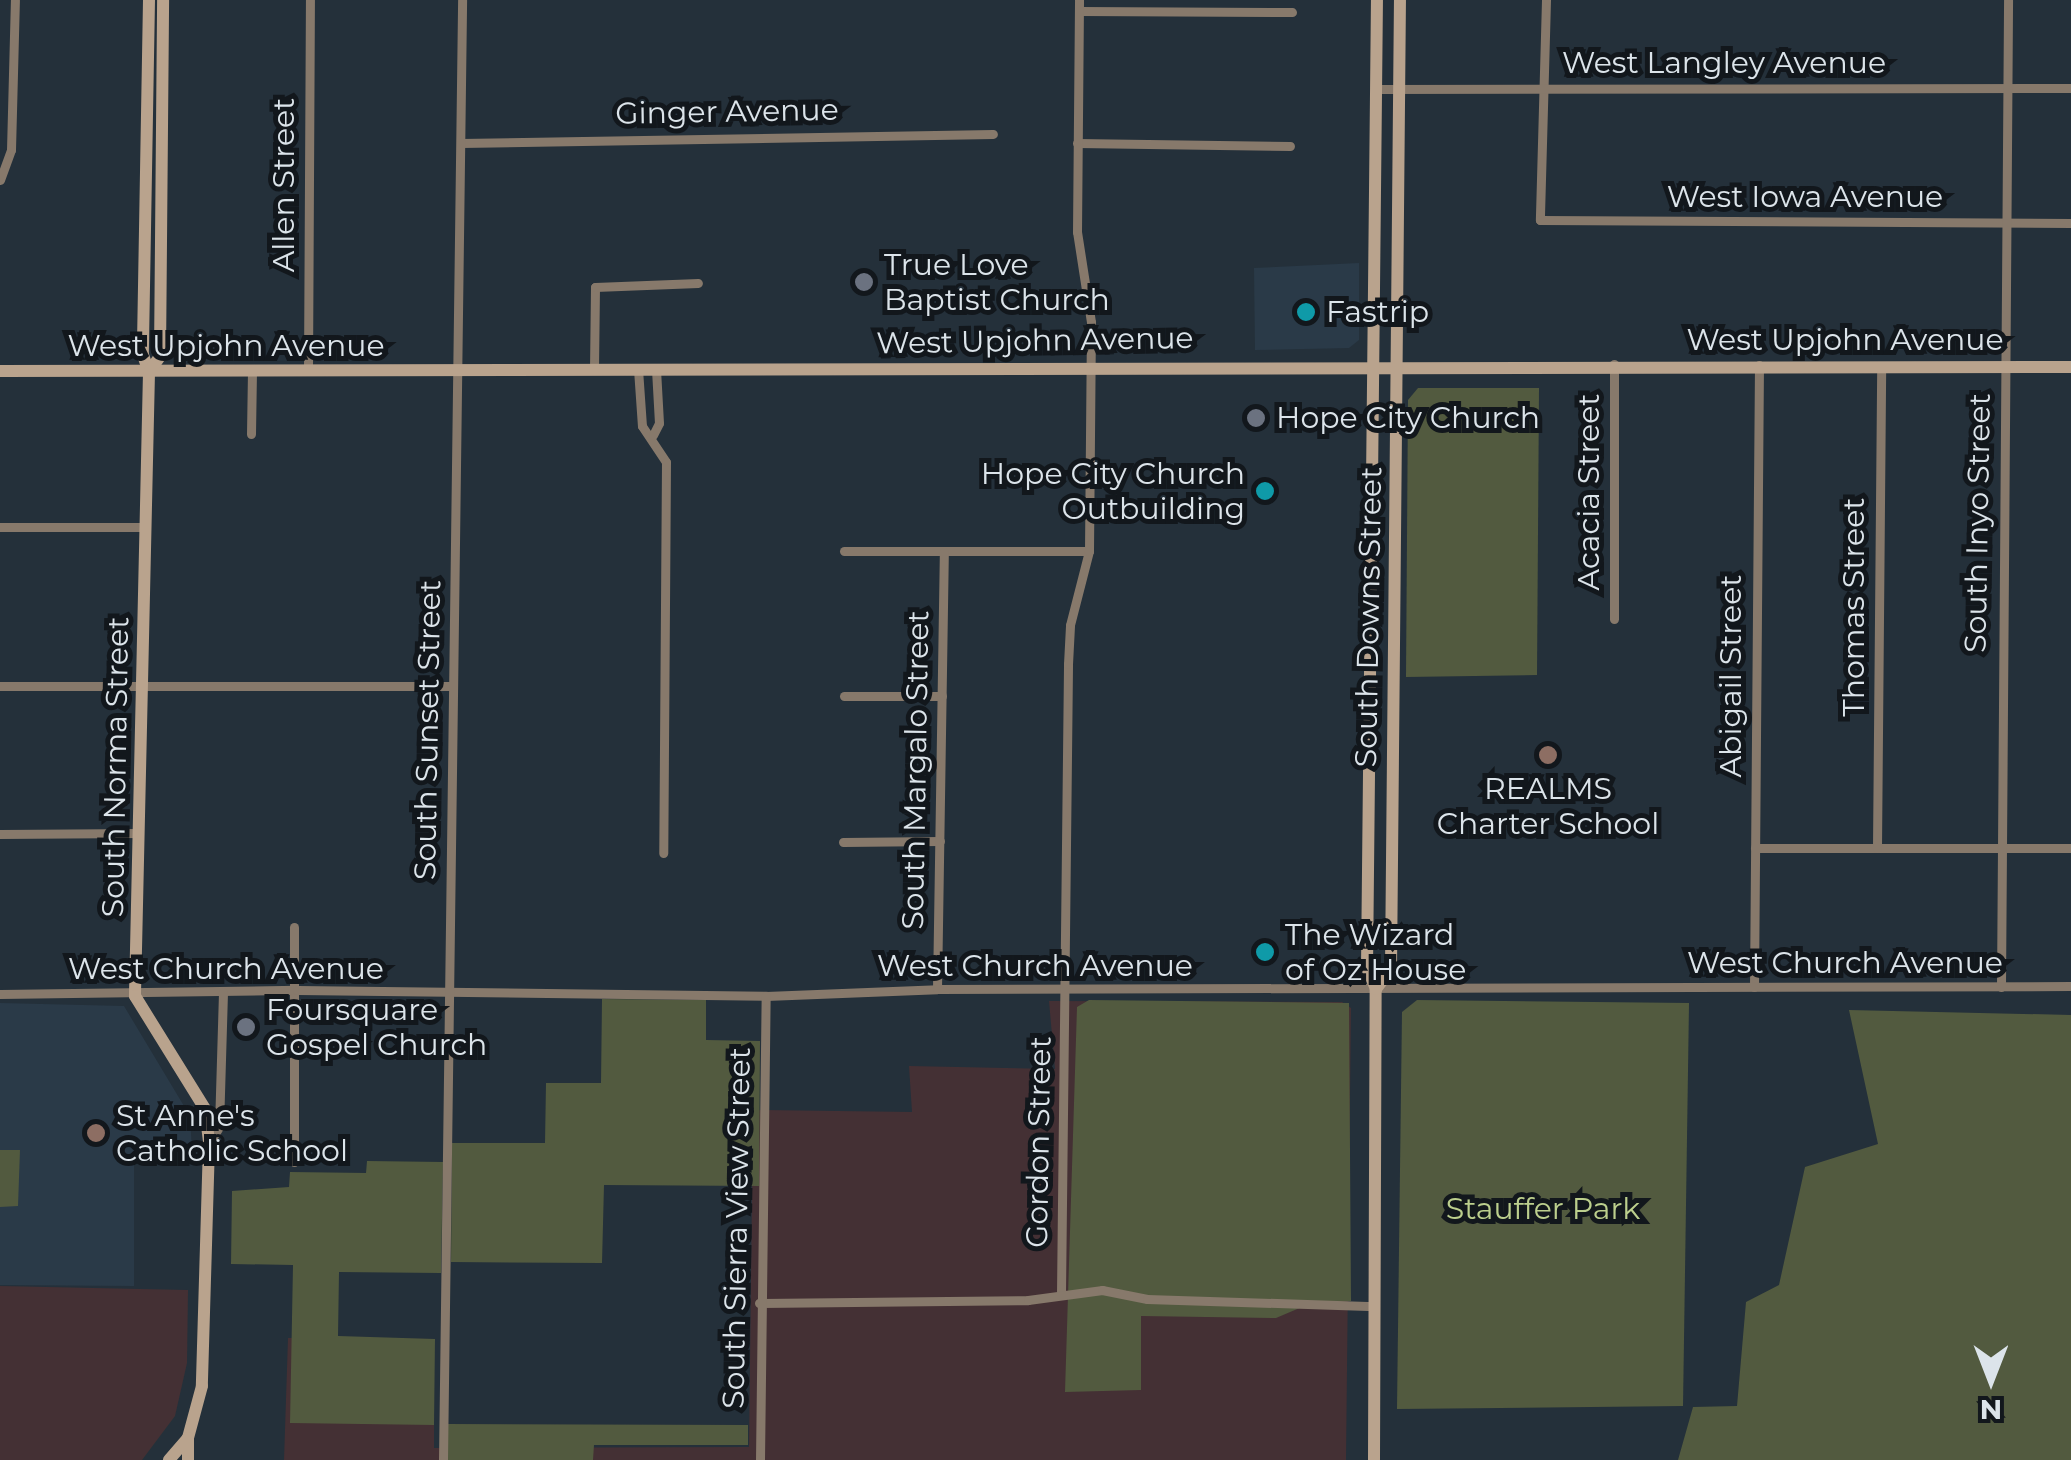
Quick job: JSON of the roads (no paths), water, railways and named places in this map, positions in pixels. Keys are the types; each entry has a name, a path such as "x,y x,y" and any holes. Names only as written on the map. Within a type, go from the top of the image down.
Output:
{"main road":[{"name":"South Norma Street","path":"136,996 150,372 144,355 149,0"},
{"name":"South Norma Street","path":"150,372 160,356 163,0"},
{"name":"South Downs Street","path":"1374,1460 1376,989 1368,968 1377,0"},
{"name":"South Downs Street","path":"1376,989 1392,969 1400,0"},
{"name":"West Upjohn Avenue","path":"0,371 1090,364 2071,367"},
{"path":"136,996 205,1109 206,1339 188,1438 188,1460"},
{"path":"169,1460 188,1438"}],"street":[{"path":"0,180 12,150 14,0"},
{"name":"Allen Street","path":"308,371 310,0"},
{"name":"South Sunset Street","path":"443,1460 462,0"},
{"path":"1540,88 1546,0"},
{"name":"South Inyo Street","path":"2001,987 2008,0"},
{"path":"1079,5 1292,12"},
{"name":"Gordon Street","path":"1061,1293 1070,625 1089,551 1091,322 1077,232 1079,5"},
{"name":"West Langley Avenue","path":"1377,88 2071,88"},
{"name":"West Iowa Avenue","path":"1540,88 1540,220 2071,223"},
{"name":"Ginger Avenue","path":"461,143 993,134"},
{"path":"1077,143 1290,146"},
{"path":"594,370 595,287 698,283"},
{"name":"Acacia Street","path":"1614,364 1614,620"},
{"name":"Abigail Street","path":"1754,986 1758,366"},
{"name":"Thomas Street","path":"1877,848 1882,367"},
{"path":"638,369 642,426 653,435 666,462 663,853"},
{"path":"653,435 656,369"},
{"path":"251,434 252,371"},
{"path":"0,527 146,527"},
{"path":"844,551 1089,551"},
{"name":"South Margalo Street","path":"938,988 944,552"},
{"path":"0,686 454,686"},
{"path":"844,696 942,696"},
{"path":"0,834 140,834"},
{"path":"843,842 940,841"},
{"path":"1755,848 2071,848"},
{"path":"294,927 294,1162"},
{"name":"West Church Avenue","path":"0,994 136,996 297,990 449,995 766,996 938,988 1065,992 2071,986"},
{"path":"208,1144 220,1114 223,992"},
{"name":"South Sierra View Street","path":"760,1460 759,1303 766,996"},
{"path":"759,1303 1028,1300 1102,1290 1147,1299 1374,1306"}],"place":[{"name":"True Love Baptist Church","path":"864,282"},
{"name":"Fastrip","path":"1306,312"},
{"name":"Hope City Church","path":"1256,418"},
{"name":"Hope City Church Outbuilding","path":"1265,491"},
{"name":"REALMS Charter School","path":"1548,755"},
{"name":"The Wizard of Oz House","path":"1265,952"},
{"name":"Foursquare Gospel Church","path":"246,1027"},
{"name":"St Anne's Catholic School","path":"96,1133"}],"park label":[{"name":"Stauffer Park","path":"1543,1209"}]}
